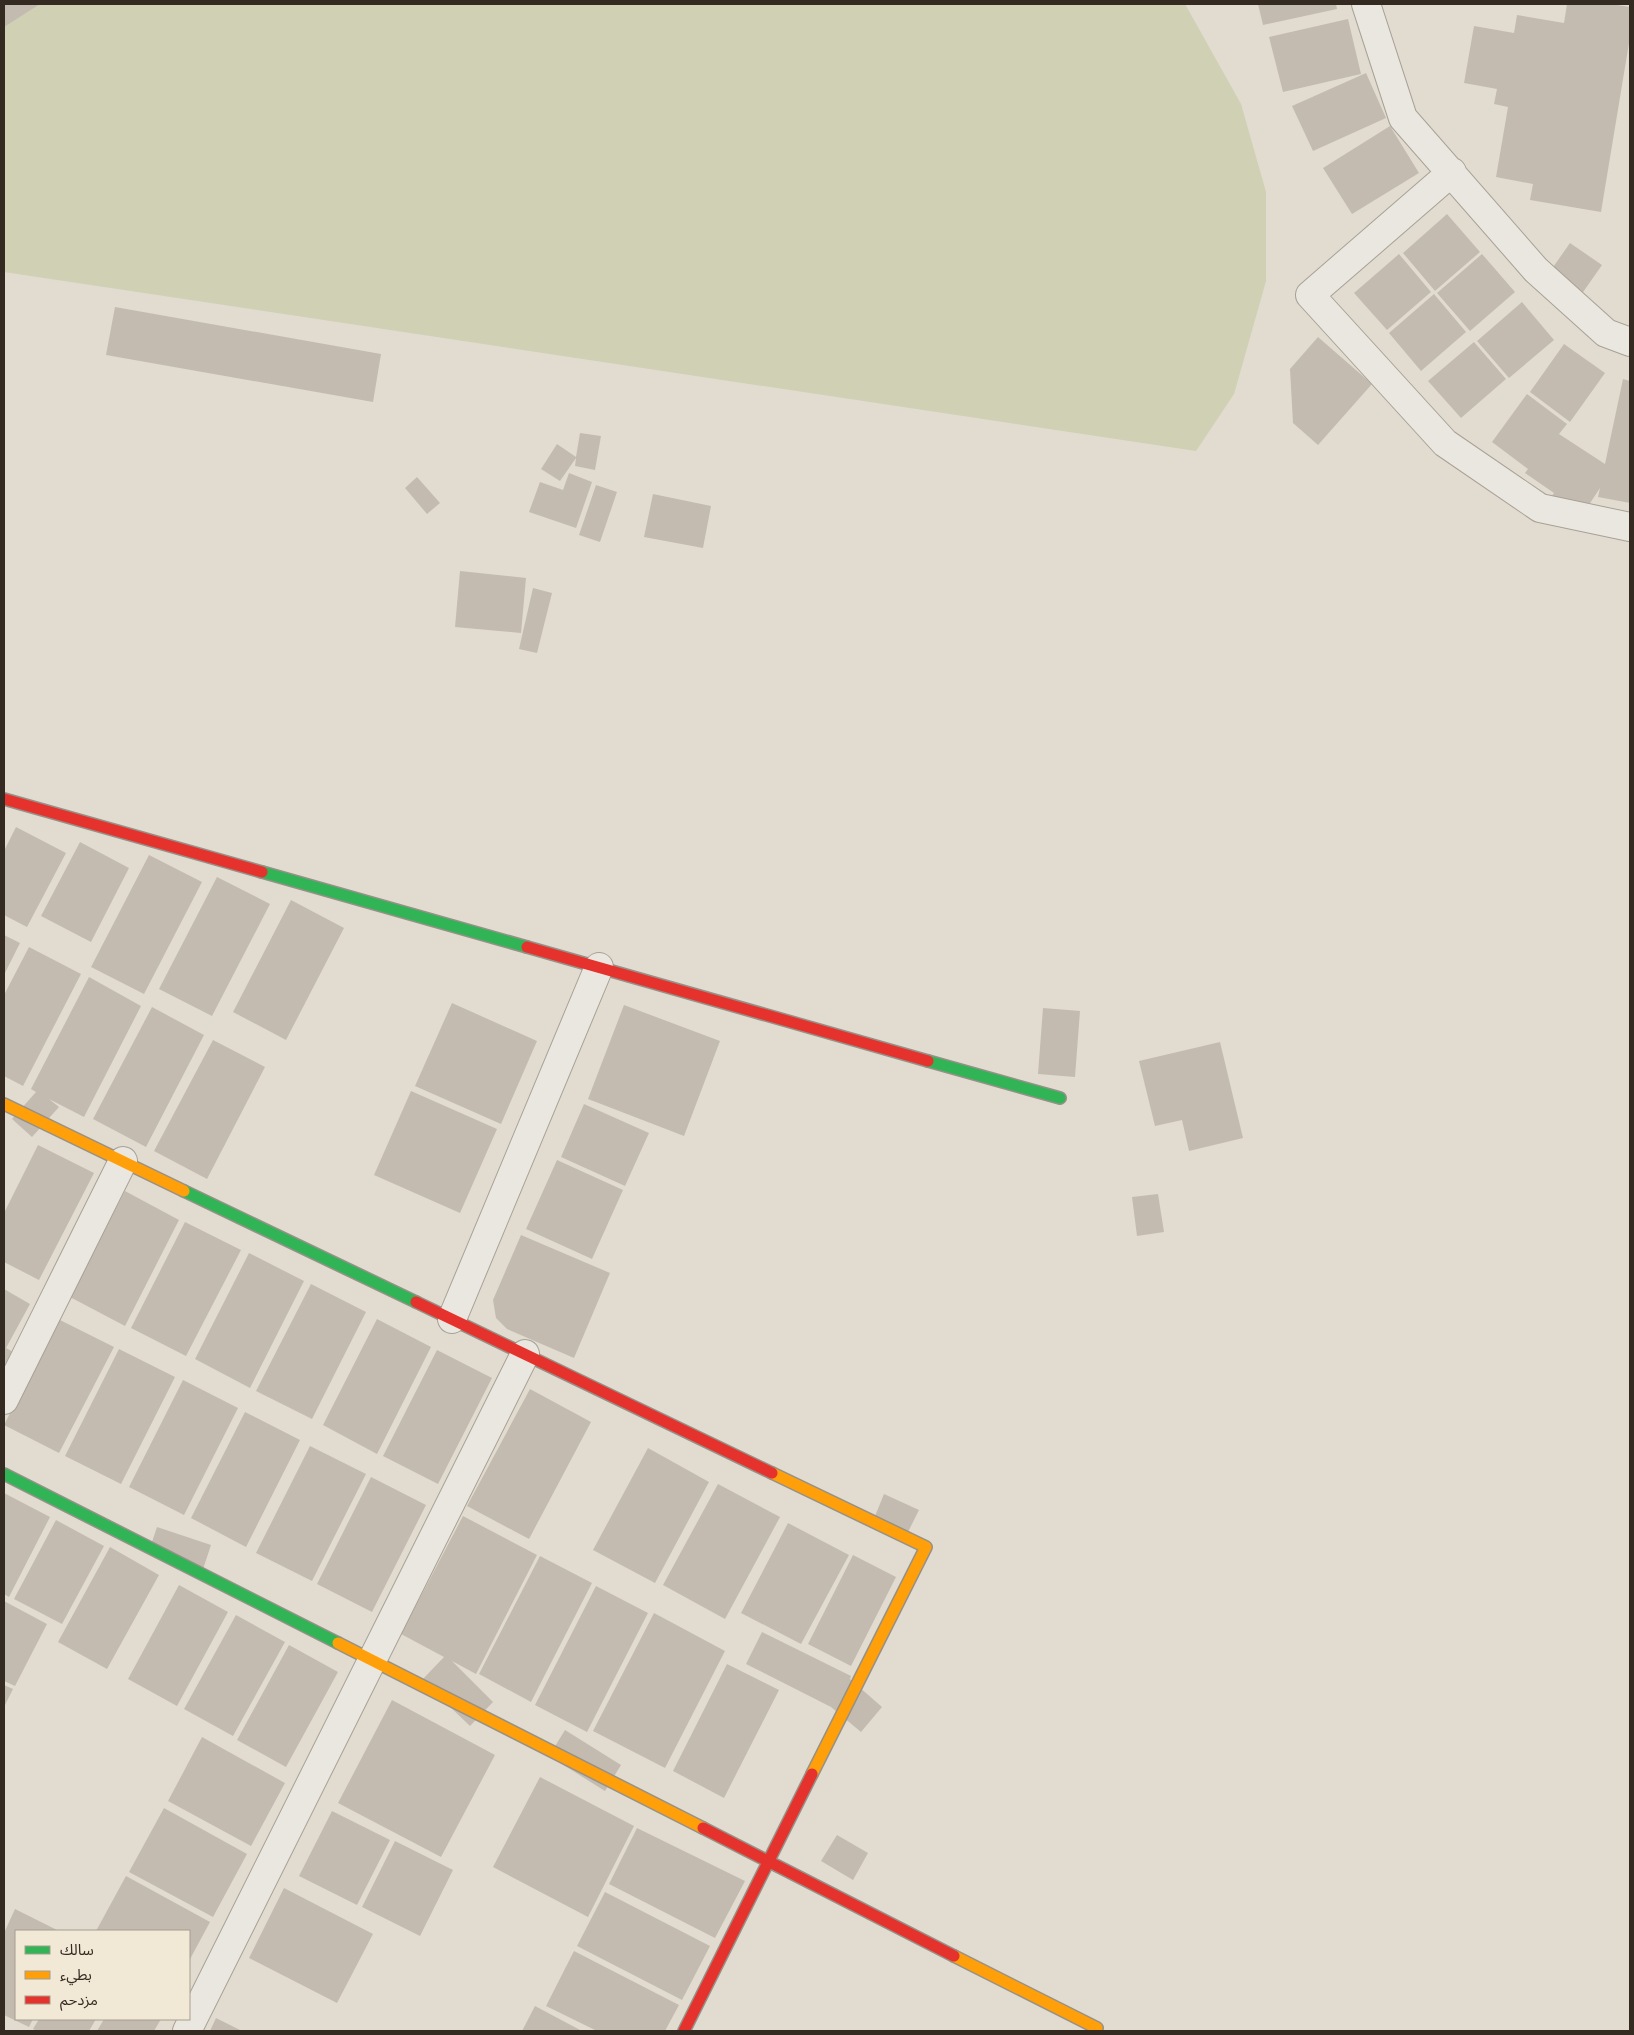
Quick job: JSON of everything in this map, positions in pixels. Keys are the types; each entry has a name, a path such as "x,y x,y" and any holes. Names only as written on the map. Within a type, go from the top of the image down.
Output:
{"street":[{"path":"1366,4 1403,118 1536,270 1606,333 1630,342"},
{"path":"1452,172 1310,295 1445,443 1540,508 1630,527"},
{"path":"4,799 1060,1098"},
{"path":"452,1319 599,968"},
{"path":"4,1104 926,1546 684,2031"},
{"path":"4,1400 123,1161"},
{"path":"187,2031 525,1354"},
{"path":"4,1474 1096,2028 1095,2031"}],"green space":[{"path":"4,4 1185,4 1241,104 1266,192 1266,281 1234,394 1196,451 4,272"}],"building":[{"path":"4,4 40,4 4,27"},
{"path":"1258,4 1336,4 1337,9 1263,25"},
{"path":"1567,4 1611,4 1630,7 1630,37 1601,212 1530,200 1533,184 1496,177 1508,107 1494,104 1497,89 1464,83 1474,26 1514,33 1517,15 1564,23"},
{"path":"1348,19 1361,74 1283,92 1269,37"},
{"path":"1366,73 1386,118 1313,151 1292,106"},
{"path":"1390,126 1419,173 1352,214 1323,168"},
{"path":"1447,214 1480,252 1435,291 1403,253"},
{"path":"1570,243 1602,265 1581,295 1549,273"},
{"path":"1399,254 1431,292 1387,330 1354,293"},
{"path":"1482,254 1515,292 1470,331 1437,293"},
{"path":"1434,294 1466,332 1421,371 1389,333"},
{"path":"1522,302 1554,340 1509,378 1477,341"},
{"path":"115,307 381,354 373,402 106,355"},
{"path":"1318,337 1372,384 1318,445 1293,423 1290,369"},
{"path":"1474,342 1506,379 1461,418 1428,381"},
{"path":"1564,344 1605,373 1570,422 1530,392"},
{"path":"1623,379 1630,381 1630,503 1598,497 1600,488 1575,526 1545,506 1554,493 1525,473 1528,469 1492,442 1527,394 1567,424 1559,434 1605,464"},
{"path":"580,433 601,436 595,470 575,466 576,458 560,481 541,469 557,444 576,457"},
{"path":"569,473 592,482 576,528 529,512 540,482 563,490"},
{"path":"417,477 440,503 427,514 405,488"},
{"path":"596,485 617,492 600,542 579,535"},
{"path":"653,494 711,506 703,548 644,537"},
{"path":"460,571 526,578 521,633 455,627"},
{"path":"533,588 552,593 537,653 519,649"},
{"path":"16,827 66,853 27,927 4,915 4,851"},
{"path":"80,842 129,868 91,942 41,916"},
{"path":"149,855 202,882 144,994 91,967"},
{"path":"217,877 270,904 212,1016 159,989"},
{"path":"291,900 344,928 286,1040 233,1012"},
{"path":"4,935 20,943 4,975"},
{"path":"29,947 81,974 23,1086 4,1076 4,995"},
{"path":"89,977 141,1006 84,1117 49,1099 59,1107 32,1137 12,1119 36,1092 31,1089"},
{"path":"452,1003 537,1041 501,1124 415,1086"},
{"path":"624,1005 720,1041 684,1136 588,1099"},
{"path":"152,1007 204,1035 146,1147 93,1119"},
{"path":"1043,1008 1080,1011 1075,1077 1038,1074"},
{"path":"213,1040 265,1067 207,1179 154,1151"},
{"path":"1220,1042 1243,1138 1189,1151 1182,1120 1155,1126 1139,1061"},
{"path":"411,1091 497,1129 460,1213 374,1175"},
{"path":"584,1104 649,1133 625,1186 561,1157"},
{"path":"38,1145 94,1173 39,1280 4,1262 4,1213"},
{"path":"557,1160 623,1190 592,1259 526,1229"},
{"path":"125,1191 179,1220 125,1326 70,1297"},
{"path":"1158,1194 1164,1232 1137,1236 1132,1197"},
{"path":"185,1222 241,1250 186,1356 131,1328"},
{"path":"521,1235 610,1273 574,1358 507,1329 496,1318 493,1300"},
{"path":"249,1253 304,1281 250,1388 195,1359"},
{"path":"311,1284 366,1312 312,1419 256,1391"},
{"path":"4,1289 30,1304 6,1348 34,1364 4,1386"},
{"path":"58,1319 114,1347 59,1453 4,1425"},
{"path":"377,1319 431,1347 377,1454 323,1425"},
{"path":"119,1349 175,1377 121,1484 65,1456"},
{"path":"437,1350 492,1378 438,1484 383,1456"},
{"path":"183,1380 238,1408 184,1515 129,1487"},
{"path":"530,1389 591,1422 529,1539 467,1506"},
{"path":"245,1412 300,1440 246,1547 191,1518"},
{"path":"310,1446 366,1474 312,1581 256,1553"},
{"path":"648,1448 709,1482 655,1583 593,1550"},
{"path":"371,1477 426,1505 372,1612 317,1584"},
{"path":"718,1484 780,1517 725,1619 663,1585"},
{"path":"4,1493 50,1517 9,1597 4,1594"},
{"path":"884,1494 919,1510 906,1536 873,1521"},
{"path":"463,1516 537,1555 476,1674 452,1661 493,1702 470,1726 422,1680 444,1657 401,1634"},
{"path":"56,1520 104,1546 62,1624 14,1599"},
{"path":"788,1523 849,1555 801,1644 741,1613"},
{"path":"157,1527 211,1545 203,1569 149,1551"},
{"path":"110,1547 159,1575 107,1669 58,1642"},
{"path":"853,1555 896,1577 851,1666 808,1644"},
{"path":"540,1556 592,1583 531,1702 479,1674"},
{"path":"179,1585 228,1612 177,1706 128,1679"},
{"path":"596,1586 648,1613 587,1732 535,1705"},
{"path":"4,1601 47,1624 15,1686 4,1681"},
{"path":"654,1613 725,1651 665,1768 593,1731"},
{"path":"236,1615 285,1642 233,1736 184,1709"},
{"path":"762,1632 851,1676 850,1679 882,1707 861,1732 831,1707 746,1664"},
{"path":"289,1645 338,1672 286,1767 237,1740"},
{"path":"727,1664 779,1690 724,1798 673,1771"},
{"path":"4,1685 13,1689 4,1707"},
{"path":"392,1700 495,1755 441,1857 338,1803"},
{"path":"565,1730 621,1765 605,1791 549,1756"},
{"path":"202,1737 285,1783 251,1846 168,1801"},
{"path":"540,1777 634,1826 588,1917 493,1867"},
{"path":"164,1808 247,1854 213,1917 129,1872"},
{"path":"332,1811 390,1840 357,1905 299,1876"},
{"path":"637,1828 745,1881 715,1938 609,1884"},
{"path":"837,1835 868,1853 853,1880 821,1861"},
{"path":"395,1841 453,1870 420,1936 362,1907"},
{"path":"126,1876 210,1922 190,1959 190,1930 97,1930"},
{"path":"284,1888 373,1934 337,2003 249,1958"},
{"path":"605,1892 710,1946 682,2000 577,1946"},
{"path":"15,1909 57,1930 15,1930 15,2020 32,2020 29,2027 4,2015 4,1933"},
{"path":"574,1951 679,2005 665,2031 597,2031 546,2006"},
{"path":"535,2006 582,2031 522,2031"},
{"path":"216,2018 242,2031 210,2031"},
{"path":"38,2020 95,2020 89,2031 37,2031 33,2029"},
{"path":"103,2020 160,2020 154,2031 97,2031"}],"traffic: fast":[{"path":"262,872 527,947"},
{"path":"928,1061 1060,1098"},
{"path":"184,1191 416,1302"},
{"path":"4,1474 338,1643"}],"traffic: slow":[{"path":"4,1104 184,1191"},
{"path":"772,1473 926,1547 812,1774"},
{"path":"338,1643 703,1828"},
{"path":"954,1956 1097,2028 1095,2031"}],"traffic: jam":[{"path":"4,799 262,872"},
{"path":"527,947 928,1061"},
{"path":"416,1302 772,1473"},
{"path":"684,2031 812,1774"},
{"path":"703,1828 954,1956"}]}
